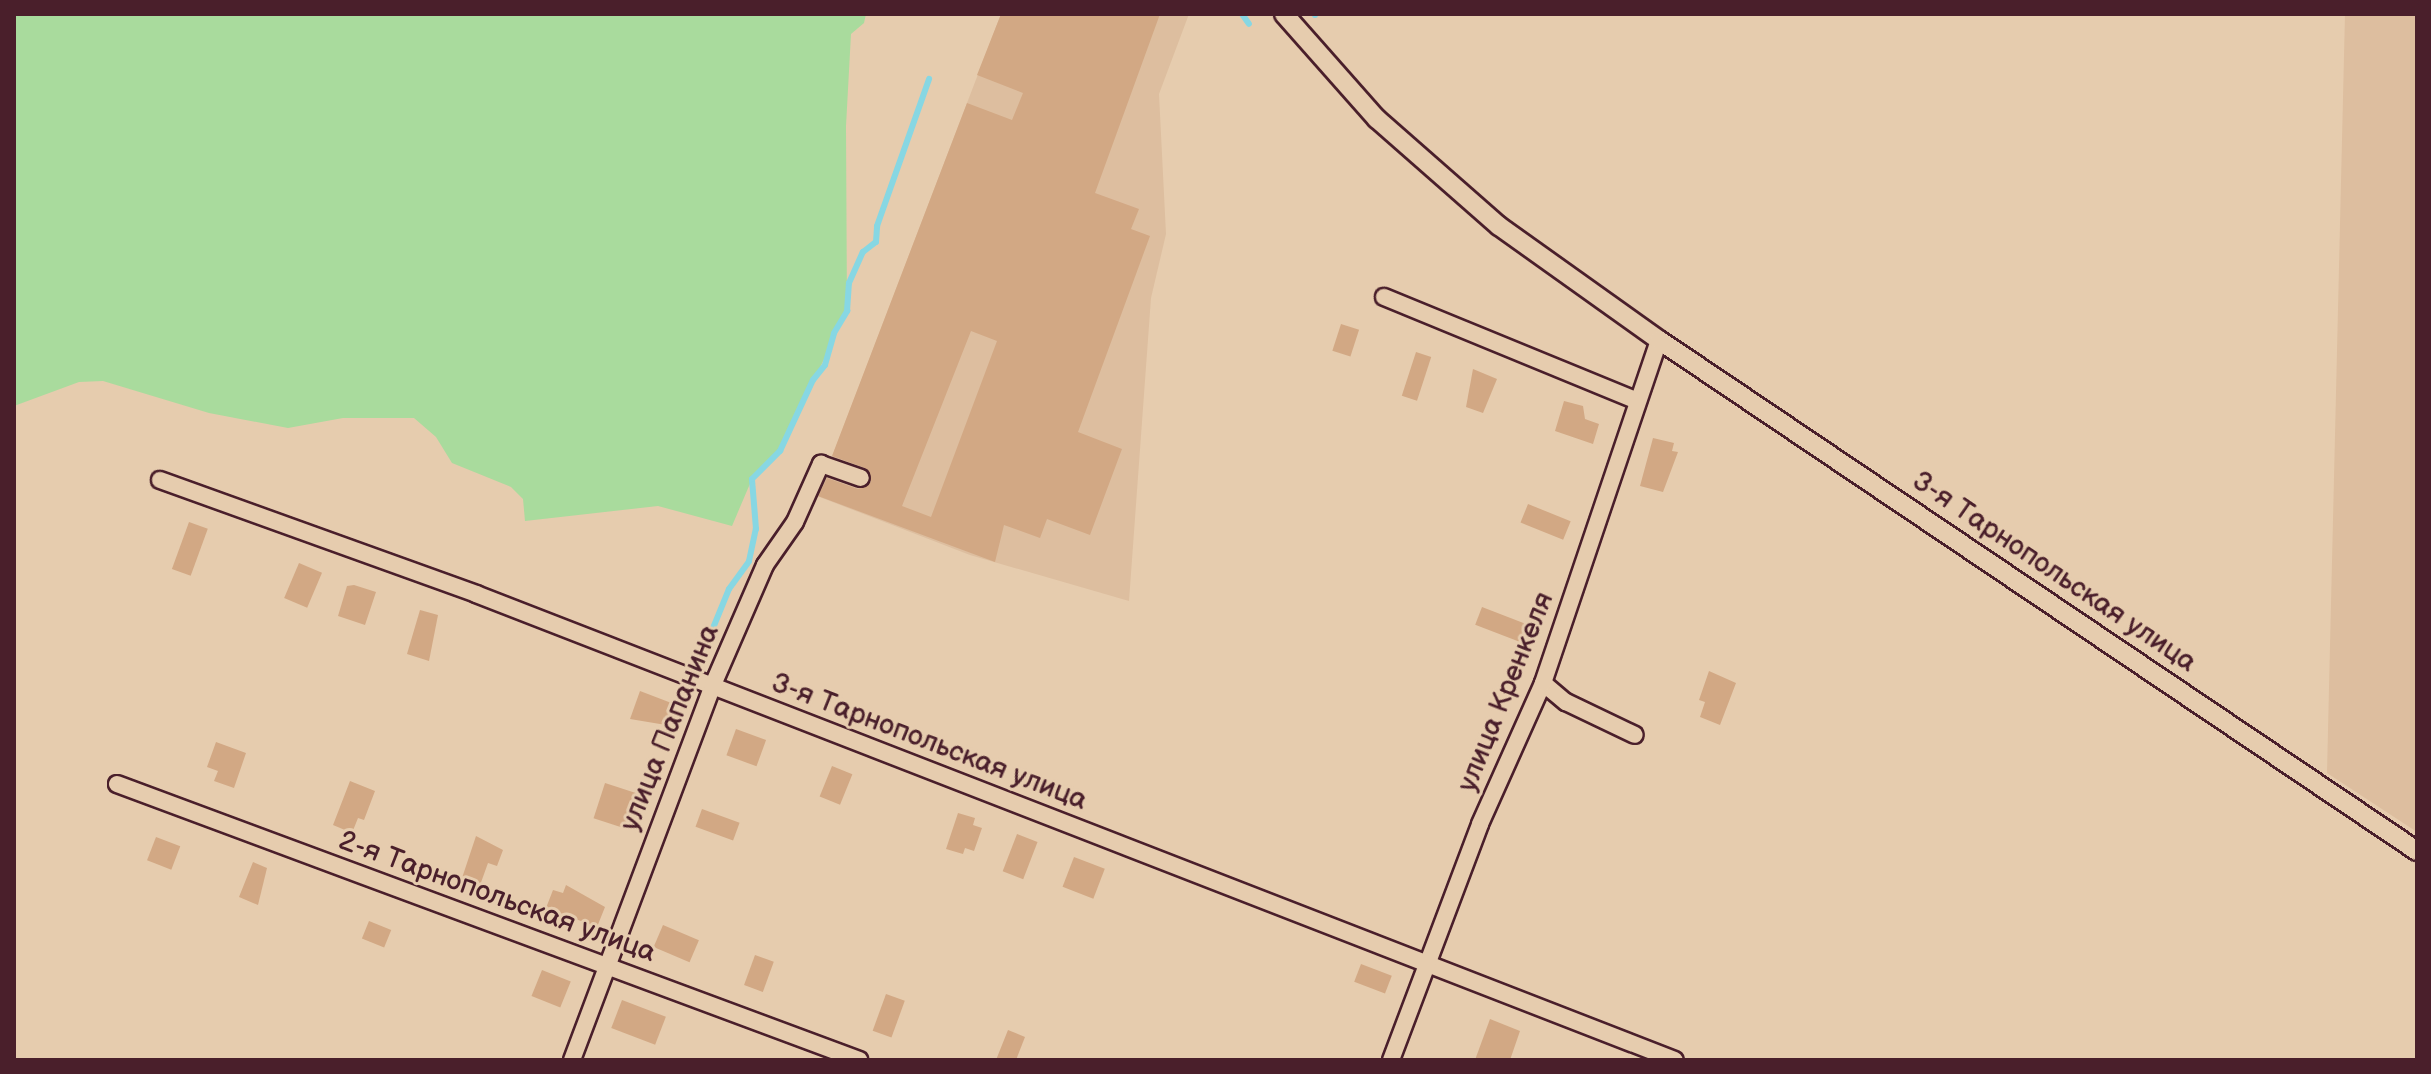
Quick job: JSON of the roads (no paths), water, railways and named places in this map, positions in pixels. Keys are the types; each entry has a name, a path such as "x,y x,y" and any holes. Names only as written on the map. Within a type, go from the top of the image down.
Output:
{"street":[{"name":"3-я Тарнопольская улица","path":"1284,14 1377,119 1433,173 1659,340 2417,851"},
{"path":"1384,297 1637,401"},
{"name":"улица Кренкеля","path":"1391,1060 1480,824 1543,683 1659,340"},
{"name":"улица Папанина","path":"572,1060 712,687 765,565 795,522 821,464 861,478"},
{"name":"3-я Тарнопольская улица","path":"160,480 712,687 1675,1060"},
{"path":"1543,683 1566,702 1635,735"},
{"name":"2-я Тарнопольская улица","path":"117,784 859,1060"}],"waterway":[{"path":"1242,14 1249,24"},
{"path":"702,655 729,589 749,561 756,529 752,479 780,451 813,380 825,365 834,333 847,311 849,283 863,252 876,242 877,226 929,79"}]}
